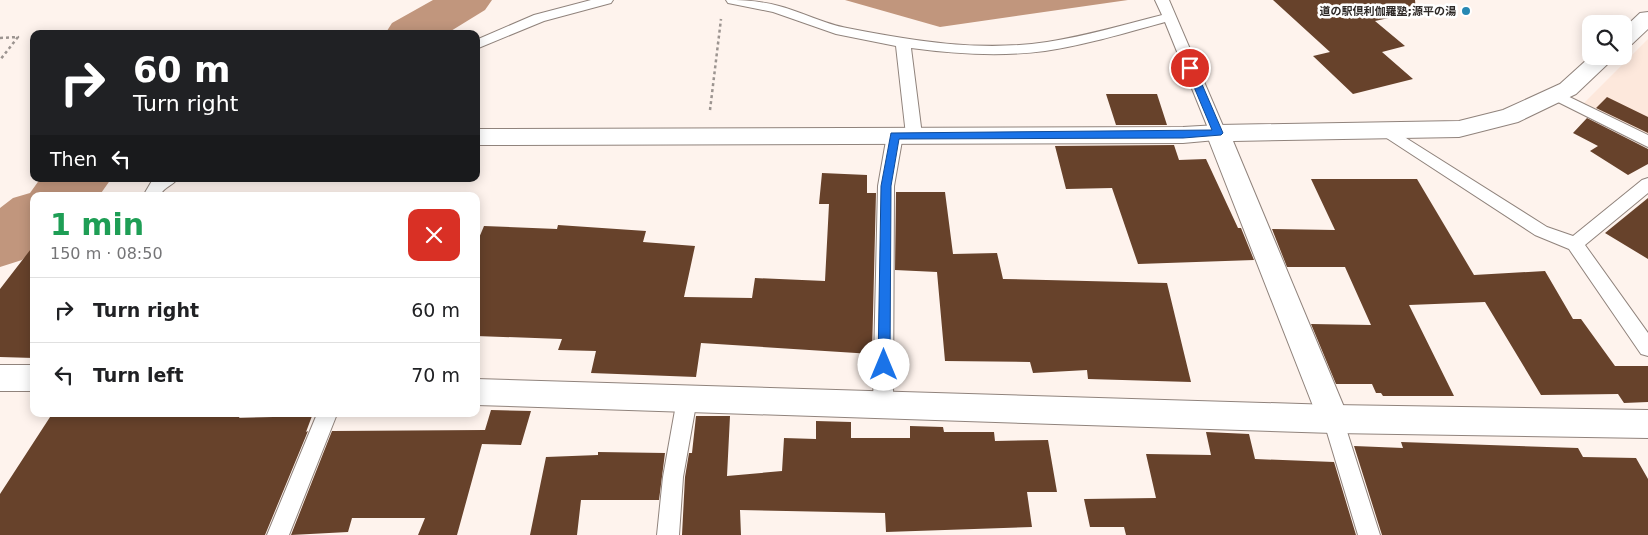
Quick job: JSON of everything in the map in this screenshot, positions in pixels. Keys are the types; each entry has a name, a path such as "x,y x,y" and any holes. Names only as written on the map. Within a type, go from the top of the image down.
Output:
{"street":[{"path":"1632,32 1648,18"},
{"path":"480,137 1183,135 1459,129 1510,116 1568,89 1595,65"},
{"path":"1218,133 1333,419"},
{"path":"0,378 30,378"},
{"path":"480,392 1333,419 1648,424"}],"lane":[{"path":"480,43 539,18 606,0"},
{"path":"733,0 776,9 841,31 903,43 946,49 997,51 1066,43 1169,17"},
{"path":"1162,0 1218,133"},
{"path":"883,405 886,186 905,135 903,43"},
{"path":"1555,95 1648,142"},
{"path":"1386,131 1541,231 1575,244 1648,348"},
{"path":"153,192 162,182"},
{"path":"1575,244 1648,184"},
{"path":"668,535 673,477 687,399"},
{"path":"278,535 326,417"},
{"path":"1333,419 1369,535"}],"path":[{"path":"706,135 723,10"},
{"path":"0,38 18,37 0,60"}],"shaded area":[{"path":"845,0 1128,0 940,27"},
{"path":"1648,39 1648,135 1584,103 1622,65 1632,65 1632,55"}],"building":[{"path":"1273,0 1415,0 1416,12 1375,21 1405,46 1382,52 1413,79 1353,94 1313,56 1330,52"},
{"path":"1106,94 1157,94 1167,125 1116,125"},
{"path":"1607,97 1648,117 1648,133 1596,108"},
{"path":"1587,118 1648,149 1648,164 1628,175 1590,151 1598,146 1573,133"},
{"path":"1174,145 1179,160 1206,159 1238,228 1241,228 1254,260 1138,264 1112,188 1066,189 1055,146"},
{"path":"822,173 867,175 867,193 876,193 872,354 701,343 696,377 591,373 596,351 558,350 562,339 480,336 480,236 484,226 557,229 558,225 646,231 643,242 695,246 684,297 752,298 755,278 825,281 829,204 819,204"},
{"path":"1311,179 1417,179 1474,275 1545,271 1573,319 1581,319 1615,366 1648,366 1648,402 1624,403 1618,394 1541,395 1485,302 1409,305 1454,396 1383,396 1381,393 1376,393 1372,384 1336,384 1311,324 1371,325 1345,267 1287,267 1272,229 1335,230"},
{"path":"896,192 945,192 953,254 997,253 1003,279 1167,283 1191,382 1088,379 1087,370 1033,373 1030,362 945,361 937,272 895,270"},
{"path":"1648,198 1648,259 1605,233"},
{"path":"30,250 30,358 0,357 0,289"},
{"path":"491,410 531,411 521,445 482,444 457,535 418,535 425,518 352,518 348,532 291,535 332,431 485,430"},
{"path":"696,416 730,416 727,476 782,471 784,438 816,439 816,421 851,422 851,438 910,438 910,426 943,427 944,432 994,432 995,441 1048,440 1057,492 1027,492 1032,527 886,532 885,513 740,510 741,535 682,535 685,477 689,453 692,453"},
{"path":"50,417 312,417 306,432 308,431 265,535 0,535 0,494"},
{"path":"1206,432 1249,434 1255,459 1334,462 1356,535 1126,535 1124,527 1090,527 1084,499 1156,498 1146,454 1211,455"},
{"path":"1401,442 1578,448 1583,457 1636,458 1648,479 1648,535 1382,535 1354,446 1403,448"},
{"path":"598,452 665,453 659,500 581,500 577,535 530,535 546,457 598,455"}],"waterway":[{"path":"417,30 468,0"},
{"path":"64,192 78,182"},
{"path":"0,243 30,217"}],"place":[{"name":"道の駅倶利伽羅塾;源平の湯","path":"1466,11"}],"route":[{"path":"884,365 886,186 895,135 1183,135 1218,133 1190,68"}]}
